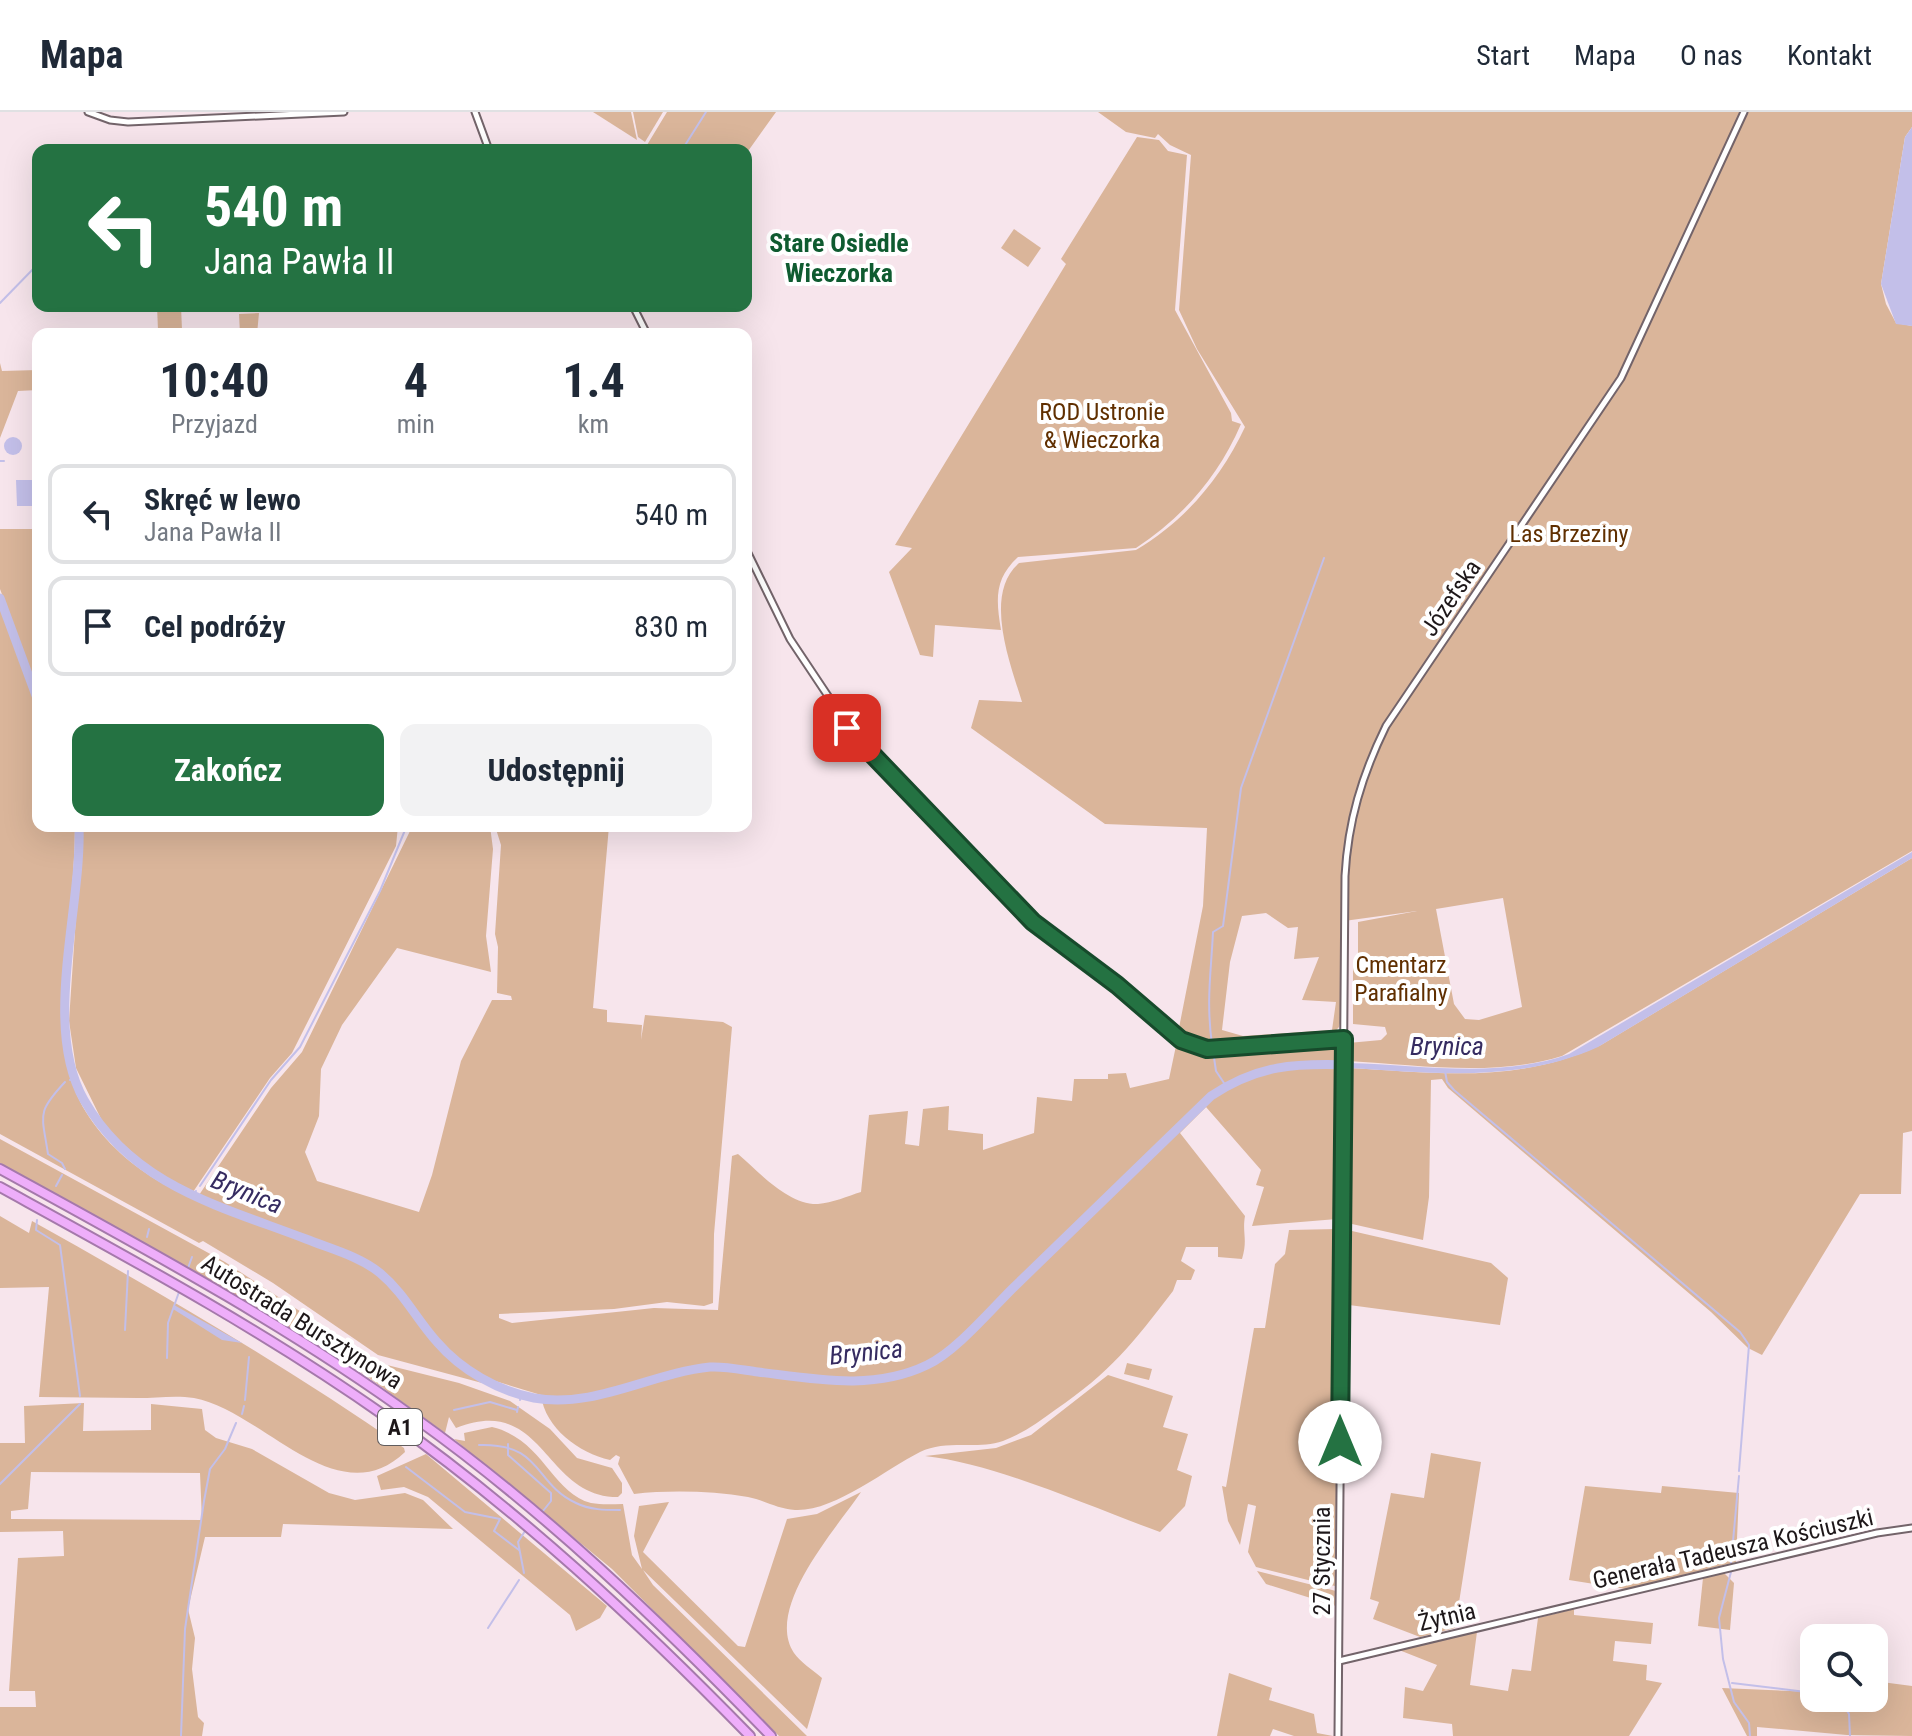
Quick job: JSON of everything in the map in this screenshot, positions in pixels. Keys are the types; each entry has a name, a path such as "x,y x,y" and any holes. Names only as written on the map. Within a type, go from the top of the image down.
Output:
{"highway":[{"name":"Autostrada Bursztynowa","path":"0,1169 258,1314 416,1419 589,1557 771,1736"},
{"name":"Autostrada Bursztynowa","path":"0,1187 251,1328 407,1432 576,1567 750,1736"}],"street":[{"path":"88,112 128,122 344,112"},
{"path":"475,112 487,144"},
{"name":"Józefska","path":"1343,1054 1347,848 1351,819 1368,762 1386,726 1621,378 1744,112"},
{"path":"752,561 790,639 856,738 1033,922 1117,985 1181,1040 1207,1049 1344,1039"},
{"name":"27 Stycznia","path":"1338,1736 1343,1054"},
{"name":"Generała Tadeusza Kościuszki","path":"1563,1608 1862,1536 1912,1528"},
{"name":"Żytnia","path":"1339,1661 1563,1608"}],"green space":[{"path":"593,112 631,112 637,140"},
{"path":"633,112 663,112 645,142 638,137"},
{"path":"667,112 776,112 752,146 648,144"},
{"name":"Las Brzeziny","path":"1098,112 1912,112 1912,127 1905,137 1881,284 1886,304 1896,323 1912,326 1912,851 1562,1056 1483,1068 1348,1061 1348,1043 1381,1040 1387,1034 1385,1027 1353,1024 1353,962 1358,957 1358,922 1417,911 1344,921 1342,1015 1339,1027 1332,1035 1203,1044 1178,1033 1203,906 1207,828 1105,824 971,728 979,700 1022,702 1006,649 1001,610 1008,576 1019,563 1136,550 1170,526 1200,497 1225,464 1245,427 1197,349 1179,310 1191,155 1170,145 1158,134 1155,138 1126,132","holes":["1503,898 1522,1007 1479,1020 1465,1019 1454,1004 1436,909","1266,913 1288,928 1298,927 1294,959 1319,957 1302,1000 1336,1002 1332,1030 1243,1036 1222,1030 1230,962 1242,916"]},
{"name":"ROD Ustronie & Wieczorka","path":"1137,137 1159,140 1168,151 1187,155 1175,310 1231,413 1232,421 1241,424 1222,461 1198,494 1153,536 1136,548 1018,557 1005,573 999,590 1001,630 935,625 933,657 920,655 889,572 912,548 895,545 1066,264 1061,259"},
{"path":"1014,229 1041,248 1028,267 1001,248"},
{"path":"157,312 181,312 182,328 158,328"},
{"path":"259,313 258,328 240,328 239,314"},
{"path":"0,363 2,371 32,370 32,390 18,391 0,438"},
{"path":"0,529 32,529 32,676 0,589"},
{"path":"0,608 32,694 32,832 75,832 63,1022 70,1076 93,1123 130,1161 175,1190 315,1243 377,1275 403,1300 439,1349 482,1383 378,1355 273,1283 203,1241 199,1243 0,1134"},
{"path":"82,832 397,832 396,846 292,1053 270,1078 193,1192 160,1177 106,1129 76,1068 69,1021"},
{"path":"410,832 491,832 493,849 486,936 491,972 397,948 342,1025 321,1069 319,1116 305,1152 317,1181 419,1212 432,1175 461,1061 492,1000 512,1000 511,996 497,993 498,947 495,934 501,845 497,832 608,832 593,1008 607,1010 607,1022 642,1025 641,1040 645,1015 723,1022 732,1027 714,1234 713,1303 704,1306 667,1302 614,1309 499,1314 499,1318 512,1323 654,1308 718,1310 732,1156 738,1154 775,1186 796,1199 818,1204 829,1202 861,1192 869,1115 908,1111 905,1144 919,1146 923,1109 949,1106 948,1130 983,1134 983,1150 1034,1133 1037,1097 1072,1101 1074,1079 1108,1079 1108,1074 1126,1073 1130,1088 1169,1079 1177,1041 1205,1051 1332,1043 1340,1046 1337,1219 1252,1226 1264,1187 1256,1185 1261,1170 1206,1107 1180,1133 1245,1216 1242,1259 1218,1257 1218,1247 1186,1247 1181,1261 1195,1270 1191,1280 1177,1280 1173,1291 1120,1356 1075,1396 1037,1423 993,1444 930,1448 843,1497 810,1509 789,1509 748,1497 720,1493 634,1494 618,1464 620,1457 616,1455 610,1460 598,1457 565,1437 549,1418 541,1395 482,1377 470,1369 439,1342 401,1291 381,1272 358,1257 199,1195 271,1088 302,1052"},
{"path":"1912,858 1912,1131 1903,1133 1901,1194 1860,1194 1762,1355 1748,1348 1711,1312 1448,1088 1442,1079 1431,1080 1429,1197 1423,1240 1352,1224 1347,1219 1349,1068 1477,1073 1538,1066 1569,1057 1601,1045"},
{"path":"0,1139 225,1262 379,1363 459,1383 510,1401 550,1429 577,1458 612,1468 622,1483 622,1493 618,1497 593,1493 557,1466 527,1434 508,1424 485,1421 456,1428 449,1417 445,1433 332,1351 0,1163"},
{"path":"0,1216 29,1233 32,1221 174,1302 267,1358 404,1448 405,1452 379,1469 353,1473 326,1467 220,1406 194,1398 39,1397 49,1287 0,1288"},
{"path":"1337,1229 1335,1586 1321,1583 1329,1534 1320,1533 1312,1581 1256,1567 1248,1552 1256,1506 1248,1504 1240,1545 1228,1521 1222,1486 1226,1487 1254,1328 1265,1328 1275,1264 1285,1254 1289,1230"},
{"path":"1352,1231 1491,1263 1508,1278 1500,1325 1349,1305"},
{"path":"1127,1363 1152,1369 1149,1380 1124,1374"},
{"path":"1108,1375 1173,1396 1163,1427 1188,1434 1177,1470 1192,1476 1185,1506 1160,1532 1013,1477 925,1456 996,1448 1031,1435"},
{"path":"84,1403 83,1431 151,1430 151,1404 202,1409 205,1430 216,1438 252,1449 329,1493 355,1500 405,1493 423,1500 453,1529 283,1524 281,1537 205,1537 188,1609 195,1638 192,1669 198,1717 204,1723 202,1736 0,1736 0,1707 36,1707 35,1691 9,1691 18,1558 64,1556 63,1531 0,1532 0,1443 25,1443 24,1406","holes":["31,1472 200,1473 202,1520 11,1519 11,1511 28,1509"]},
{"path":"492,1427 523,1442 577,1497 591,1503 623,1504 632,1555 642,1569 634,1536 639,1506 669,1502 643,1552 738,1646 745,1647 787,1519 817,1514 861,1492 807,1569 788,1614 787,1635 794,1653 822,1678 807,1729 643,1570 653,1585 807,1736 779,1736 612,1569 454,1439 465,1441 464,1433"},
{"path":"1431,1453 1481,1462 1455,1628 1420,1637 1373,1619 1379,1602 1370,1599 1391,1493 1424,1498"},
{"path":"426,1454 607,1606 600,1618 576,1631 570,1615 428,1497 404,1487 381,1490 377,1476"},
{"path":"1585,1486 1661,1493 1662,1486 1739,1493 1736,1562 1626,1589 1569,1580"},
{"path":"1257,1571 1336,1591 1336,1606 1266,1584"},
{"path":"1724,1573 1734,1583 1730,1630 1698,1626 1703,1578"},
{"path":"1574,1609 1574,1615 1653,1623 1651,1644 1615,1641 1613,1661 1647,1665 1646,1680 1662,1683 1629,1736 1453,1736 1452,1724 1403,1718 1405,1687 1423,1691 1437,1665 1399,1650 1477,1632 1470,1685 1508,1691 1512,1669 1531,1671 1538,1618"},
{"path":"1229,1673 1272,1688 1269,1700 1314,1714 1317,1733 1333,1736 1294,1736 1273,1729 1270,1736 1217,1736"},
{"path":"1888,1683 1912,1686 1912,1736 1847,1735 1757,1727 1757,1736 1747,1736 1722,1688 1800,1691 1800,1712 1888,1712"}],"shaded area":[{"path":"1912,127 1912,326 1896,324 1881,284 1905,137"},
{"path":"9,437 17,437 22,446 20,453 9,455 4,450 4,442"},
{"path":"16,480 32,480 32,506 17,506"},
{"path":"1912,852 1912,858 1598,1047 1568,1058 1506,1071 1444,1073 1349,1068 1349,1063 1488,1068 1542,1062 1569,1054"},
{"path":"174,1305 242,1343 222,1340 173,1309"}],"waterway":[{"path":"686,144 706,112"},
{"path":"0,303 32,270"},
{"path":"1212,1045 1209,1001 1213,932 1223,926 1241,788 1324,558"},
{"name":"Brynica","path":"0,598 32,685"},
{"name":"Brynica","path":"79,832 67,966 66,1038 72,1070 84,1100 104,1129 127,1153 181,1189 372,1267 396,1289 430,1334 457,1362 494,1385 534,1398 579,1399 710,1367 844,1381 886,1378 927,1365 971,1331 1211,1096 1245,1078 1277,1068 1350,1065"},
{"path":"200,1186 271,1080 300,1047 380,891 404,832"},
{"path":"1213,1051 1216,1071 1226,1086"},
{"path":"1445,1071 1447,1082 1454,1090 1740,1332 1749,1345 1739,1471"},
{"name":"Brynica","path":"70,1080 75,1078"},
{"path":"65,1082 49,1101 43,1115 48,1154 62,1163 65,1169"},
{"path":"56,1186 62,1175"},
{"name":"Brynica","path":"192,1195 196,1191"},
{"path":"37,1220 36,1230 60,1245 80,1396"},
{"path":"147,1237 149,1229"},
{"path":"188,1268 192,1257"},
{"path":"125,1330 128,1271"},
{"path":"167,1358 168,1323 179,1292"},
{"path":"271,1315 277,1303"},
{"path":"245,1400 249,1357"},
{"path":"520,1400 522,1394"},
{"path":"454,1410 490,1402 517,1410"},
{"path":"0,1484 80,1404"},
{"path":"242,1414 244,1406"},
{"path":"517,1412 518,1407"},
{"path":"181,1736 185,1629 204,1501 210,1469 225,1449 236,1423"},
{"path":"508,1444 508,1455 551,1493 551,1501 543,1511"},
{"path":"479,1445 515,1450 526,1457 562,1495 576,1503 603,1510 620,1510"},
{"path":"406,1467 465,1512 500,1519 494,1531 519,1550"},
{"path":"1731,1563 1739,1476"},
{"path":"524,1573 518,1542 525,1531"},
{"path":"1731,1572 1719,1618 1723,1659 1734,1702 1749,1723 1750,1736"},
{"path":"488,1628 519,1580"},
{"path":"1732,1683 1800,1691"},
{"path":"1848,1712 1850,1736"}],"district":[{"name":"Stare Osiedle Wieczorka","path":"839,258"}],"route":[{"path":"847,728 1033,922 1117,985 1181,1040 1207,1049 1344,1039 1340,1442"}],"park label":[{"name":"Cmentarz Parafialny","path":"1401,979"}]}
